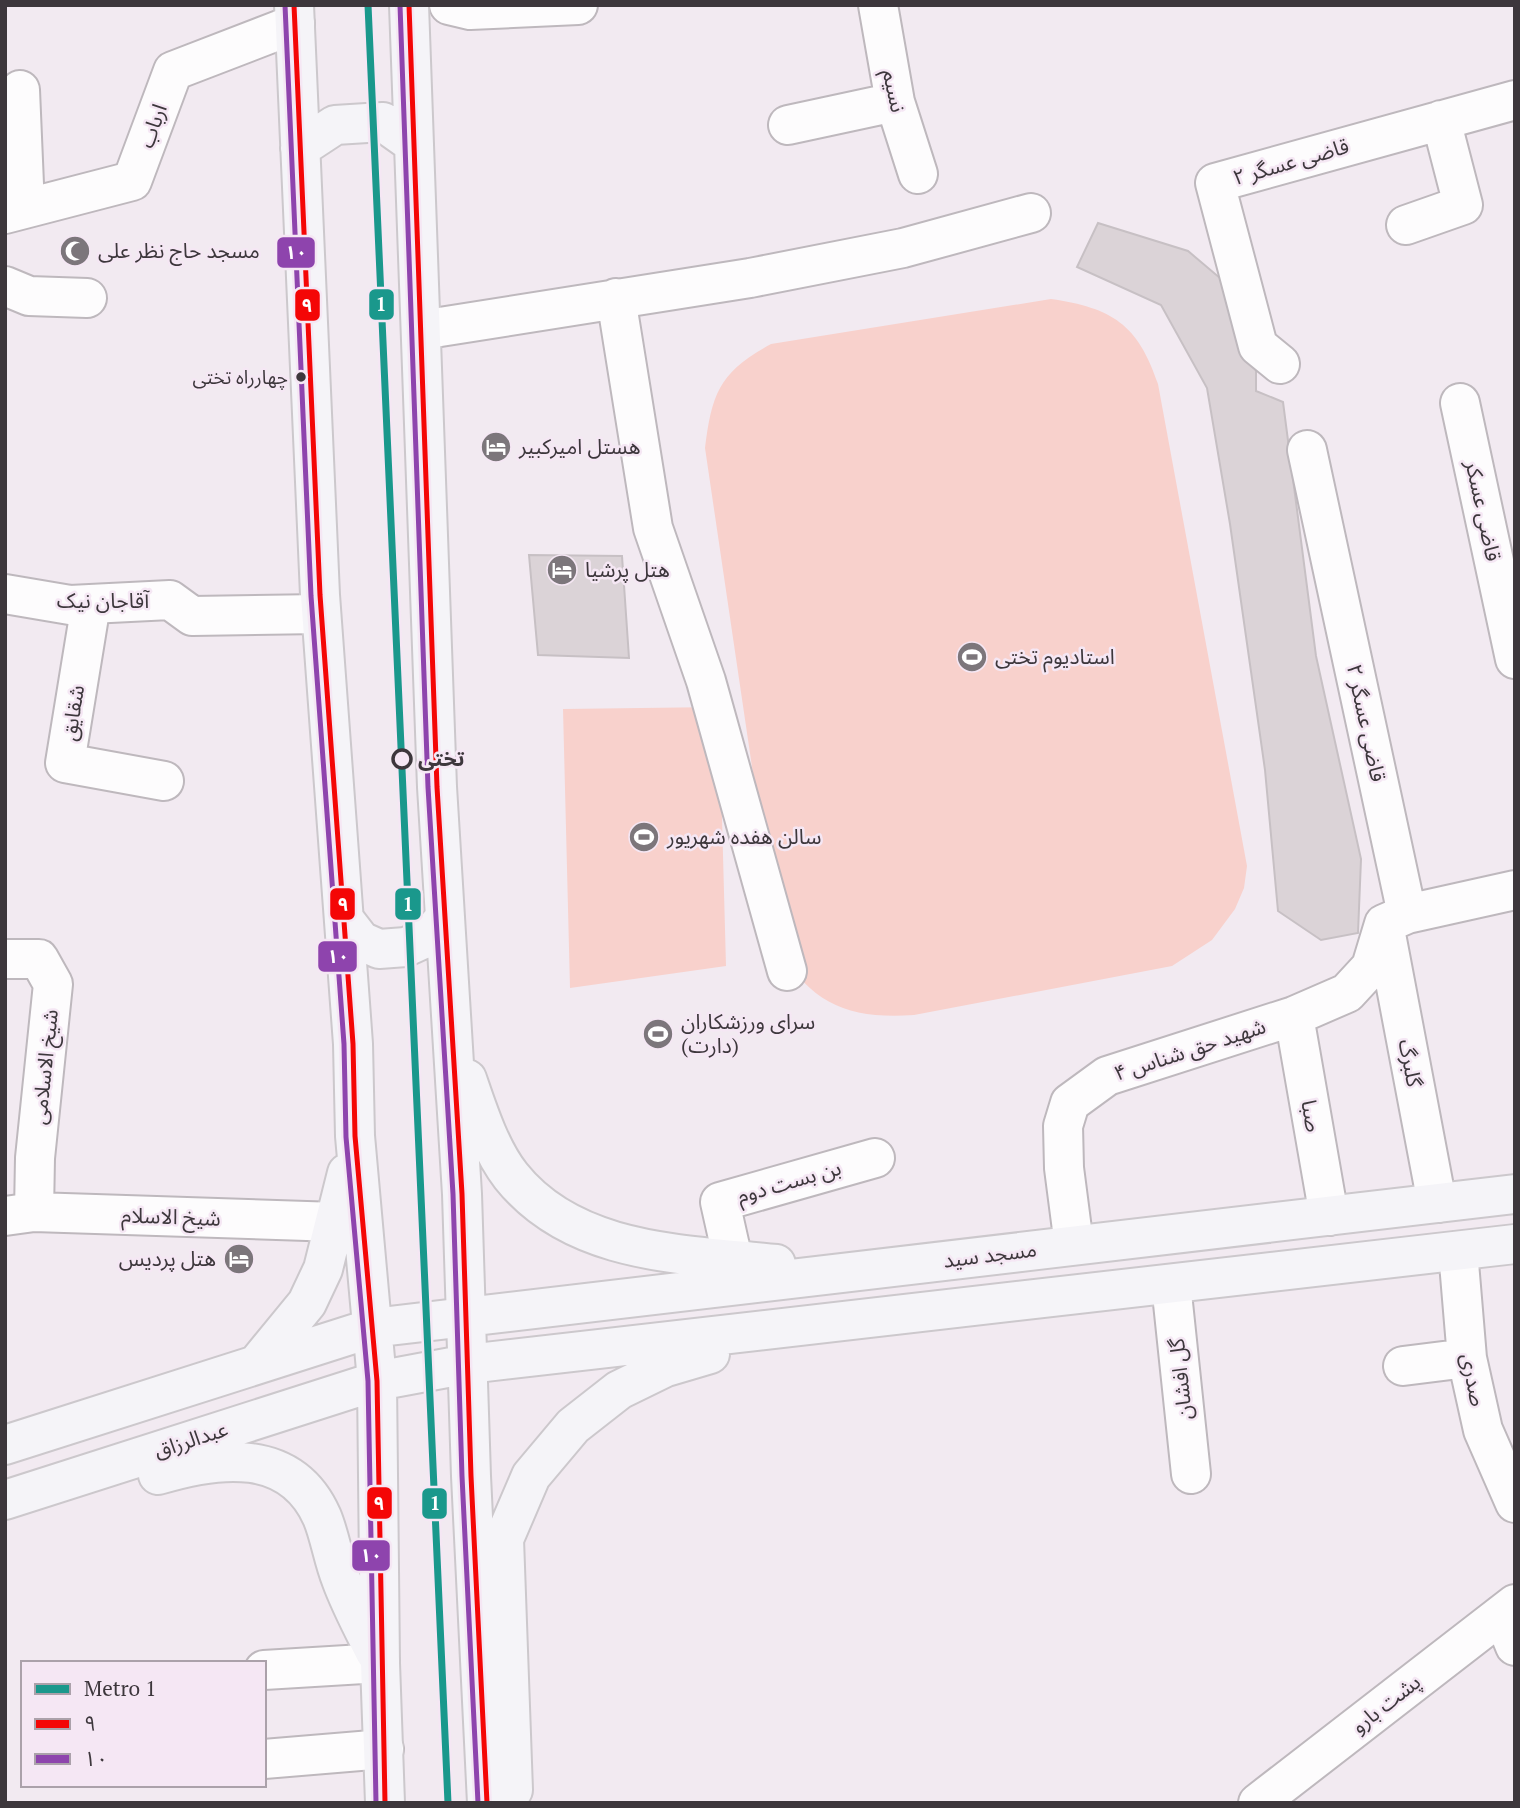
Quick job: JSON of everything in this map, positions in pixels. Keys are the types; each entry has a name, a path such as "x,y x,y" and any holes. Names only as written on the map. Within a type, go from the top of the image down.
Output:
{"main road":[{"path":"410,5 437,787 462,1194 487,1803"},
{"path":"294,15 321,614 344,919 355,1136 377,1381 380,1663 385,1803"},
{"path":"300,148 335,125 383,122 414,144"},
{"path":"344,919 361,941 379,948 406,947 430,936 445,917"},
{"path":"453,1041 482,1123 511,1175 548,1212 607,1241 733,1260 842,1272"},
{"path":"257,1364 307,1303 323,1269 337,1222 355,1136"},
{"name":"مسجد سید","path":"372,1328 1515,1194"},
{"path":"468,1364 1515,1244"},
{"path":"513,1803 504,1539 531,1476 573,1426 619,1390 666,1367 816,1325"},
{"path":"5,1445 372,1328"},
{"name":"عبدالرزاق","path":"5,1500 377,1381 468,1364"},
{"path":"5,1522 195,1464 251,1461 300,1482 321,1516 341,1579 380,1663"}],"street":[{"path":"449,5 470,10 578,5"},
{"name":"نسیم","path":"878,5 895,102 918,174"},
{"name":"ارباب","path":"15,211 132,181 173,71 294,15"},
{"path":"15,211 19,90"},
{"name":"قاضی عسگر ۲","path":"1280,364 1258,346 1216,183 1515,100"},
{"path":"788,125 895,102"},
{"path":"1406,225 1463,205 1441,120"},
{"path":"421,330 750,278 903,248 1031,213"},
{"path":"5,286 29,296 87,298"},
{"path":"616,298 653,528 706,681 787,971"},
{"name":"قاضی عسکر","path":"1460,404 1515,659"},
{"name":"قاضی عسگر ۲","path":"1307,450 1395,919"},
{"name":"آقاجان نیک","path":"5,594 70,605 170,600 192,616 321,614"},
{"name":"شقایق","path":"91,604 65,764 164,781"},
{"path":"1395,919 1515,890"},
{"name":"شهید حق شناس ۴","path":"1074,1245 1064,1168 1063,1126 1070,1103 1107,1076 1294,1016 1347,993 1371,967 1395,919"},
{"name":"گلبرگ","path":"1395,919 1437,1203"},
{"name":"شیخ الاسلامی","path":"5,959 40,959 53,984 35,1158 20,1214"},
{"name":"صبا","path":"1294,1016 1329,1216"},
{"name":"بن بست دوم","path":"733,1260 720,1202 875,1158"},
{"name":"شیخ الاسلام","path":"20,1214 337,1222"},
{"name":"صدری","path":"1458,1251 1467,1358 1483,1430 1515,1503"},
{"name":"گل افشان","path":"1171,1284 1191,1474"},
{"path":"1403,1366 1467,1358"},
{"name":"پشت بارو","path":"1258,1803 1510,1621"},
{"path":"266,1670 380,1663"},
{"path":"266,1759 384,1749"}],"shaded area":[{"name":"استادیوم تختی","path":"1051,299 1091,308 1120,322 1141,347 1158,384 1247,866 1244,888 1235,909 1212,940 1172,966 914,1015 891,1016 852,1011 820,996 792,969 779,950 705,448 711,412 721,386 730,374 740,364 771,344"},
{"name":"سالن هفده شهریور","path":"719,707 726,966 570,988 563,709"}],"building":[{"path":"1098,223 1188,251 1220,278 1256,371 1256,391 1283,402 1316,656 1361,859 1358,933 1321,940 1278,911 1265,770 1230,524 1207,388 1161,305 1077,267"},
{"path":"529,555 622,556 629,658 538,655"}],"metro line":[{"name":"1","path":"368,5 448,1803"}],"transit line":[{"name":"۱۰","path":"285,5 311,596 344,1044 346,1137 368,1381 376,1803"},
{"name":"۹","path":"294,5 320,595 353,1044 355,1136 377,1381 385,1803"},
{"name":"۱۰","path":"400,5 428,787 453,1194 462,1476 478,1803"},
{"name":"۹","path":"409,5 437,787 462,1194 471,1476 487,1803"}],"place":[{"name":"مسجد حاج نظر علی","path":"75,251"},
{"name":"چهارراه تختی","path":"301,377"},
{"name":"هستل امیرکبیر","path":"496,447"},
{"name":"هتل پرشیا","path":"562,570"},
{"name":"استادیوم تختی","path":"972,657"},
{"name":"تختی","path":"402,759"},
{"name":"سالن هفده شهریور","path":"644,837"},
{"name":"سرای ورزشکاران (دارت)","path":"658,1034"},
{"name":"هتل پردیس","path":"239,1259"}]}
